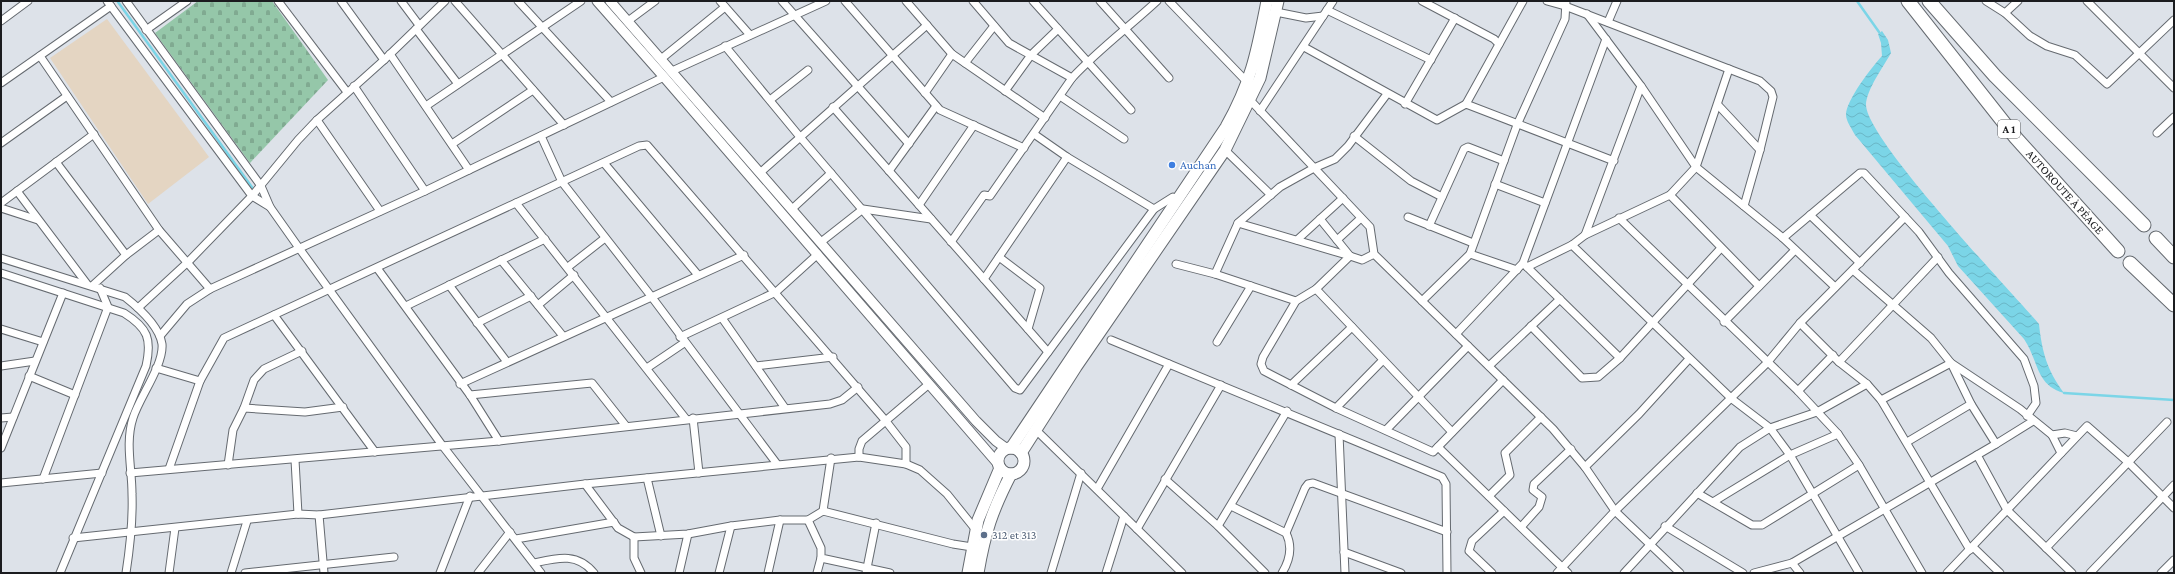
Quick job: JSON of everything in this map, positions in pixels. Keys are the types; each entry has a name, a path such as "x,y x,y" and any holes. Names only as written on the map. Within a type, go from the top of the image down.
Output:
{"highway":[{"name":"AUTOROUTE À PÉAGE","path":"1908,1 2016,138 2118,250"},
{"name":"A 1","path":"1929,1 1995,76 2144,225"},
{"path":"2156,238 2174,258"},
{"path":"2130,263 2174,305"}],"main road":[{"path":"968,573 976,530 1000,467 1000,455 1009,449 1226,127 1248,83 1261,39 1266,2"},
{"path":"1021,453 1076,367 1225,150 1251,101 1260,78 1277,6"},
{"path":"1000,467 1011,474 1016,473 1023,467 1024,457 1021,453 1009,449"},
{"path":"978,573 990,518 1011,474"}],"street":[{"path":"1,21 28,1"},
{"path":"126,1 261,186 270,207 299,248 442,445 541,573"},
{"path":"146,30 187,1"},
{"path":"278,1 347,92"},
{"path":"340,1 384,60"},
{"path":"402,1 418,27 458,84"},
{"path":"138,308 186,263 252,196 298,140 317,120 384,60 445,1"},
{"path":"455,1 564,125"},
{"path":"518,1 612,102"},
{"path":"426,106 581,1"},
{"path":"597,1 761,172 976,421 996,441 1009,449"},
{"path":"610,1 661,59 668,74 818,254 1000,467"},
{"path":"628,21 655,1"},
{"path":"720,1 750,35"},
{"path":"782,1 909,144"},
{"path":"160,336 187,304 210,289 425,191 726,46 826,1"},
{"path":"845,1 940,110 1024,148"},
{"path":"906,1 952,54 1045,118"},
{"path":"973,1 1010,43 1072,78"},
{"path":"1034,1 1131,110"},
{"path":"1100,1 1169,78"},
{"path":"951,242 984,195 990,196 1072,78 1157,1"},
{"path":"1169,1 1248,83"},
{"path":"1175,7 1181,1"},
{"path":"1260,111 1304,47 1333,1"},
{"path":"1422,1 1494,39 1499,44"},
{"path":"1304,47 1405,104 1437,120 1466,104 1523,1"},
{"path":"1547,1 1565,3 1587,14 1760,81 1771,91 1773,97 1744,206"},
{"path":"1608,22 1617,1"},
{"path":"1986,1 2005,13 2030,36 2047,46 2075,55 2107,84 2174,20"},
{"path":"2005,13 2018,1"},
{"path":"2087,1 2174,88"},
{"path":"2,80 40,56 109,3 252,196 270,207"},
{"path":"1422,301 1470,254 1517,125 1565,19 1565,3"},
{"path":"1277,6 1306,18 1325,13 1431,60"},
{"path":"661,59 726,7"},
{"path":"1587,14 1641,86 1696,167 1783,238 1835,287"},
{"path":"1405,104 1455,18"},
{"path":"761,172 927,25"},
{"path":"965,63 994,26"},
{"path":"1005,91 1031,55 1058,28"},
{"path":"1525,265 1545,203 1606,39"},
{"path":"726,46 800,137 1015,388 1020,390 1154,209 1173,197 1178,200"},
{"path":"390,54 469,170"},
{"path":"925,93 952,54"},
{"path":"40,56 159,230 210,289"},
{"path":"1456,334 1517,270 1525,265 1572,245 1585,235 1618,218 1670,195 1696,167 1729,69"},
{"path":"770,100 808,70"},
{"path":"354,86 425,191"},
{"path":"1585,235 1641,86"},
{"path":"452,144 533,90"},
{"path":"1215,274 1238,224 1280,187 1314,168 1334,159 1348,146 1354,136 1387,94"},
{"path":"1,143 67,96"},
{"path":"1060,96 1124,139"},
{"path":"1251,101 1370,227 1374,254 1541,417 1571,449 1615,511 1680,573"},
{"path":"1466,104 1517,125 1614,161"},
{"path":"1718,105 1760,150"},
{"path":"889,171 936,106"},
{"path":"833,108 1048,352"},
{"path":"2157,133 2174,117"},
{"path":"317,120 380,211"},
{"path":"919,205 974,125"},
{"path":"1,203 94,134"},
{"path":"1034,134 1067,157 1154,209"},
{"path":"541,136 562,182 651,296 682,340 777,464"},
{"path":"1354,136 1411,181 1442,197"},
{"path":"169,469 200,381 224,338 562,182 647,145 833,357 885,420 906,447 906,464"},
{"path":"1429,226 1462,154 1468,147 1504,161"},
{"path":"1225,150 1271,195"},
{"path":"984,279 1067,157"},
{"path":"56,162 126,255"},
{"path":"604,163 698,275"},
{"path":"1783,238 1862,172 1905,217 1938,257 1949,273 2024,359 2034,386 2036,403 2027,416"},
{"path":"792,208 831,173"},
{"path":"1496,184 1545,203"},
{"path":"17,191 38,220 93,286 108,307"},
{"path":"1670,195 1759,286"},
{"path":"1297,240 1343,198"},
{"path":"516,203 647,368 690,418 699,473"},
{"path":"1,208 38,220"},
{"path":"822,242 863,209 931,219"},
{"path":"1810,215 1860,263"},
{"path":"1408,217 1473,243"},
{"path":"1438,446 1562,571 1615,511 1732,399 1767,363 1800,323 1905,217"},
{"path":"1337,240 1361,218"},
{"path":"1618,218 1724,322 1798,391 1838,434 1859,465 1922,573"},
{"path":"1320,219 1350,256"},
{"path":"1238,224 1362,260 1374,254"},
{"path":"93,286 126,255 159,230"},
{"path":"568,267 605,238"},
{"path":"406,306 545,239"},
{"path":"1572,245 1732,399 1770,428 1790,455 1859,573"},
{"path":"1531,326 1582,378 1598,377 1620,358 1721,248"},
{"path":"1724,322 1795,250"},
{"path":"647,368 682,340 722,318 776,292 818,254"},
{"path":"1470,254 1517,270"},
{"path":"460,384 744,255"},
{"path":"1350,256 1316,289 1296,301 1261,364 1264,371 1336,408 1433,452 1503,380"},
{"path":"998,257 1040,288 1028,329"},
{"path":"1839,362 1938,257"},
{"path":"1,258 125,297 138,308 160,336 162,347 156,368 133,418 129,438 132,533 126,573"},
{"path":"501,260 563,336"},
{"path":"1176,264 1215,274 1296,301"},
{"path":"1525,265 1620,358"},
{"path":"377,268 406,306 460,384 470,395 499,441"},
{"path":"1853,270 1931,338 1951,363 1971,404 1996,444"},
{"path":"1,273 124,313 141,326 149,342 149,353 146,366 102,474 73,538 60,573"},
{"path":"538,305 574,275"},
{"path":"449,285 507,362"},
{"path":"1217,342 1251,286"},
{"path":"1316,289 1452,432"},
{"path":"1,448 12,417 63,293"},
{"path":"477,323 531,296"},
{"path":"1489,366 1560,299"},
{"path":"43,479 108,307"},
{"path":"274,315 375,452"},
{"path":"722,318 785,408"},
{"path":"1800,323 1839,362 1867,384 1881,400 1971,548 2000,573"},
{"path":"1291,385 1352,327"},
{"path":"1,328 43,342"},
{"path":"1111,340 1287,411 1437,474 1444,479 1447,532 1447,573"},
{"path":"1386,430 1468,346"},
{"path":"228,466 233,430 259,373 264,369 302,351"},
{"path":"1798,391 1833,355"},
{"path":"756,366 833,357"},
{"path":"1585,467 1639,414 1689,359"},
{"path":"1336,408 1383,360"},
{"path":"1,366 35,361"},
{"path":"1951,363 1980,381 2052,435 2061,453"},
{"path":"1881,400 1951,363"},
{"path":"1097,489 1169,364"},
{"path":"156,368 200,381"},
{"path":"29,376 75,395"},
{"path":"470,395 592,383 626,426"},
{"path":"859,457 859,449 862,441 929,384"},
{"path":"1624,573 1665,526 1740,447 1770,428 1817,412 1867,384"},
{"path":"1137,529 1221,385"},
{"path":"130,473 169,469 228,466 442,445 499,441 690,418 830,404 842,400 858,387"},
{"path":"1907,442 1971,404"},
{"path":"244,408 305,412 343,407"},
{"path":"1218,526 1287,411"},
{"path":"1,418 12,417"},
{"path":"1489,496 1510,475 1505,453 1541,417"},
{"path":"1754,573 1792,563 2033,421"},
{"path":"2046,548 2168,422"},
{"path":"1947,573 2087,426 2090,427 2128,462 2174,508"},
{"path":"1036,430 1182,573"},
{"path":"2052,435 2065,433 2077,436"},
{"path":"1339,434 1340,492 1345,573"},
{"path":"1713,502 1790,455 1838,434"},
{"path":"1521,528 1542,503 1542,497 1533,490 1534,484 1571,449"},
{"path":"1977,455 2007,510 2072,573"},
{"path":"73,538 247,521 298,514 319,515 470,496 831,458 859,457 906,464 920,470 935,482 976,530"},
{"path":"823,512 831,458"},
{"path":"295,460 298,514"},
{"path":"1697,493 1752,525 1762,525 1859,465"},
{"path":"1,483 102,474"},
{"path":"1051,573 1081,474"},
{"path":"647,478 661,536"},
{"path":"1165,479 1218,526 1265,573"},
{"path":"1286,533 1308,484 1313,483 1447,532"},
{"path":"585,484 618,528 634,537 688,534 731,526 780,520 808,520 823,512 876,523 953,544 972,547"},
{"path":"2090,573 2174,485"},
{"path":"440,573 470,496"},
{"path":"1231,506 1286,533 1291,545 1290,556 1282,573"},
{"path":"1492,573 1470,551 1470,546 1472,541 1504,511"},
{"path":"319,515 324,573"},
{"path":"1106,573 1124,516"},
{"path":"768,573 780,520"},
{"path":"808,520 821,548 821,558 817,573"},
{"path":"231,573 247,521"},
{"path":"516,539 614,522"},
{"path":"866,570 876,523"},
{"path":"720,573 731,526"},
{"path":"1665,526 1742,573"},
{"path":"169,573 175,528"},
{"path":"478,573 510,532"},
{"path":"679,573 688,534"},
{"path":"634,537 634,558 641,573"},
{"path":"1344,552 1400,573"},
{"path":"246,573 323,563 394,557"},
{"path":"534,563 560,558 575,558 594,573"},
{"path":"821,558 866,570 890,573"},
{"path":"2166,572 2174,560"},
{"path":"1792,563 1800,573"}],"shaded area":[{"path":"107,19 209,157 148,204 50,58"}],"green space":[{"path":"198,1 272,1 328,80 250,163 155,33"}],"water":[{"path":"1882,31 1888,40 1891,53 1872,85 1867,99 1866,105 1872,123 1889,149 1913,180 1971,249 2039,324 2046,360 2053,376 2064,393 2048,384 2043,378 2024,339 1958,266 1948,246 1855,135 1848,122 1846,115 1850,101 1866,76 1882,56 1881,43 1878,34"}],"waterway":[{"path":"1857,1 1879,32"},
{"path":"118,2 254,190"},
{"path":"2064,393 2174,400"}],"place":[{"name":"Auchan","path":"1172,165"},
{"name":"312 et 313","path":"984,535"}]}
